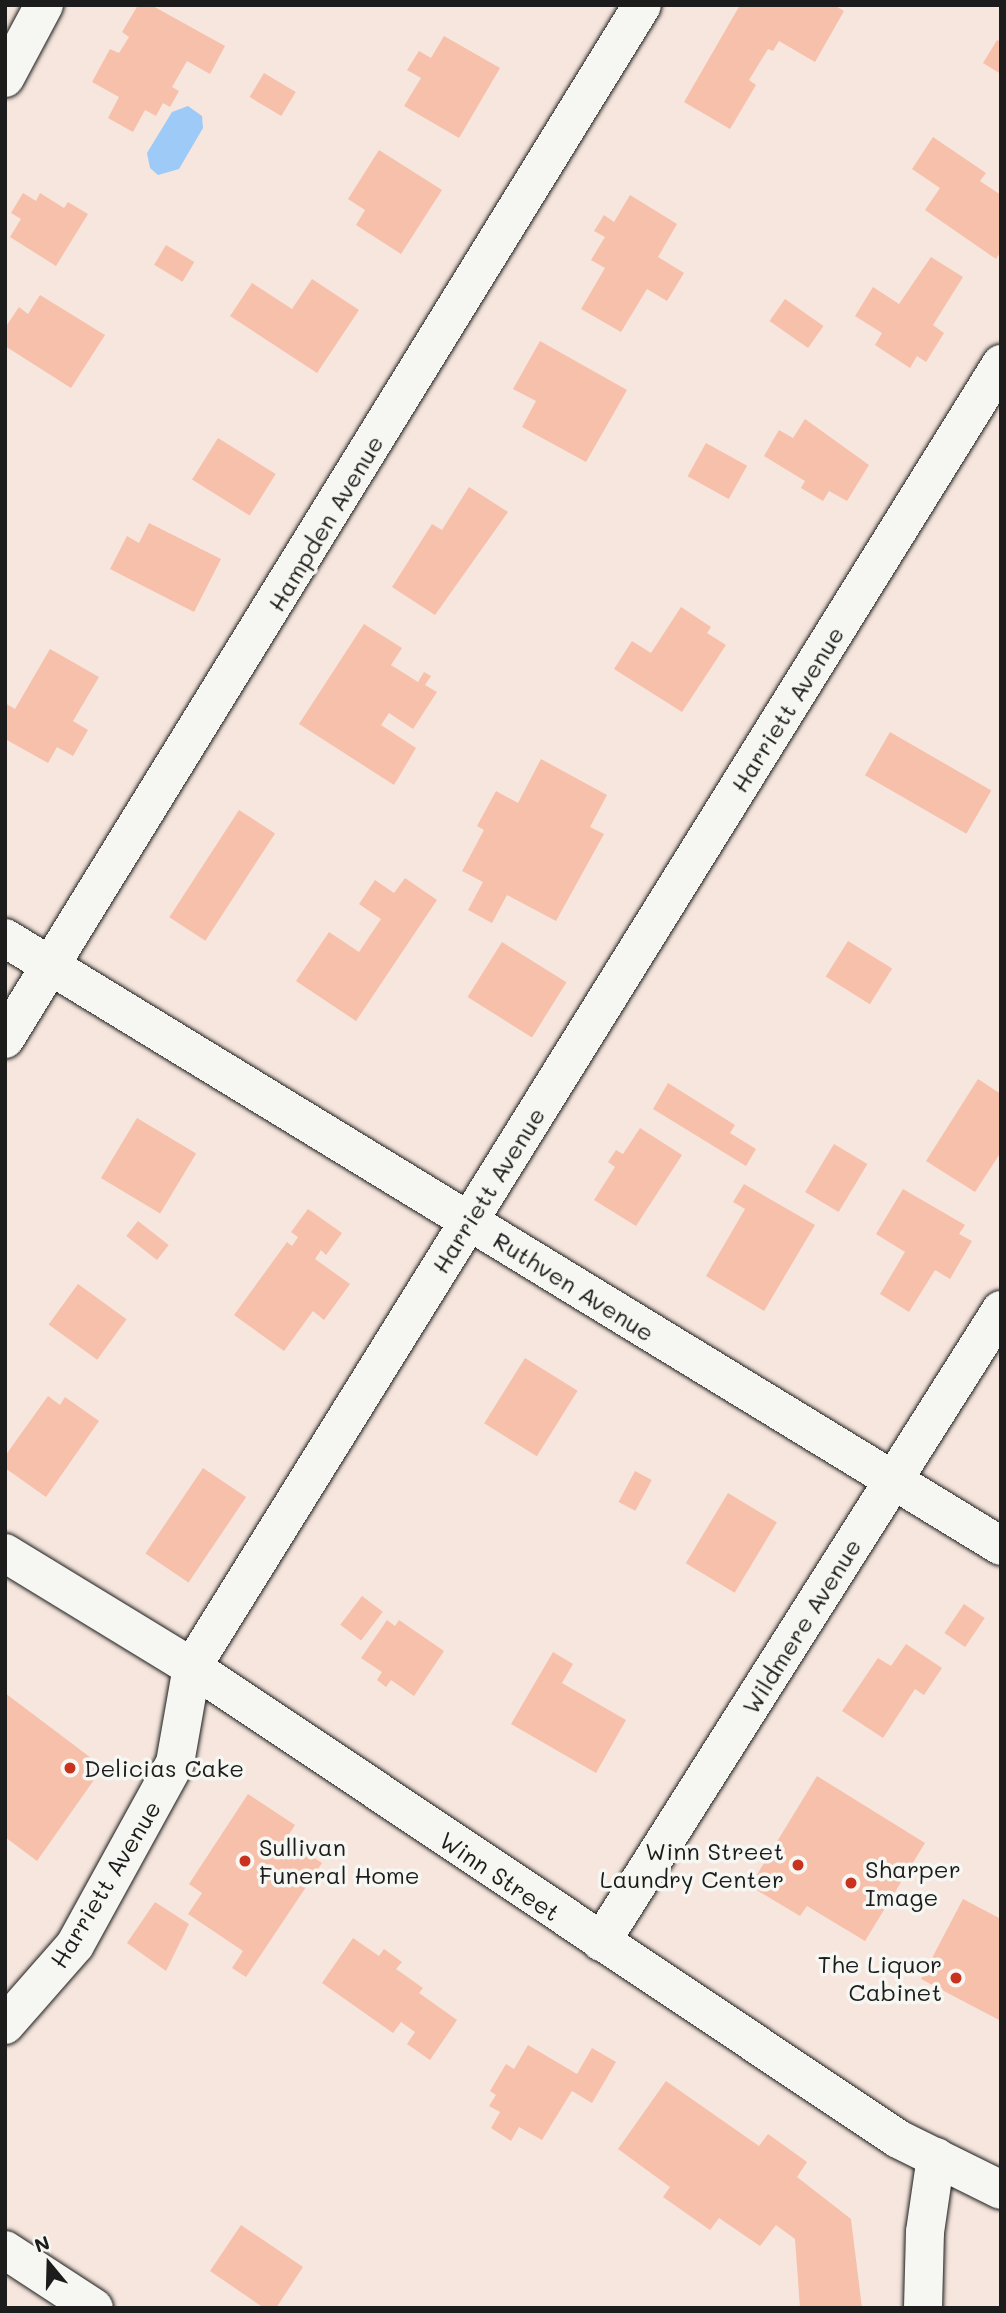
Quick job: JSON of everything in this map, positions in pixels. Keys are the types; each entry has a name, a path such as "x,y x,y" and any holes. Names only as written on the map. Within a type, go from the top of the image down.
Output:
{"street":[{"path":"5,78 44,5"},
{"name":"Hampden Avenue","path":"5,1039 53,967 642,5"},
{"name":"Harriett Avenue","path":"5,2025 75,1945 175,1763 192,1667 1001,364"},
{"name":"Ruthven Avenue","path":"5,938 1001,1546"},
{"name":"Wildmere Avenue","path":"601,1942 1001,1310"},
{"name":"Winn Street","path":"5,1553 192,1667 898,2139 1001,2190"},
{"path":"923,2308 925,2232 936,2157"},
{"path":"5,2250 94,2308"}],"water":[{"path":"188,106 202,116 203,128 179,169 158,175 150,168 147,153 172,112"}],"building":[{"path":"138,5 151,5 225,46 210,74 187,61 172,87 179,91 170,107 163,103 156,116 145,110 133,132 108,118 119,97 92,82 110,49 119,53 129,37 122,32"},
{"path":"740,5 834,5 844,11 815,62 779,41 773,51 768,49 749,80 756,85 730,129 684,102"},
{"path":"444,36 500,68 459,138 404,106 421,78 407,70 419,51 431,58"},
{"path":"997,40 1001,42 1001,74 983,63"},
{"path":"264,73 296,92 281,116 250,97"},
{"path":"933,137 986,173 980,181 1001,195 1001,251 996,259 925,210 940,188 912,169"},
{"path":"379,150 442,190 401,254 356,225 365,210 348,199"},
{"path":"23,193 36,201 40,193 64,208 68,202 88,214 56,266 10,237 21,219 11,213"},
{"path":"630,195 677,224 658,257 684,273 667,301 647,289 621,332 581,309 605,268 591,260 605,237 594,231 604,215 614,222"},
{"path":"166,245 194,262 182,282 154,265"},
{"path":"931,257 963,277 933,325 944,333 926,362 917,356 910,368 875,345 882,333 855,316 873,287 899,304"},
{"path":"312,279 359,310 317,373 230,316 252,283 292,309"},
{"path":"40,295 105,335 71,388 5,346 5,328 19,307 28,314"},
{"path":"785,299 824,326 808,348 770,321"},
{"path":"540,341 627,390 586,462 522,427 536,401 513,389"},
{"path":"805,419 869,465 847,501 829,491 823,501 801,488 805,481 764,456 779,430 793,438"},
{"path":"218,438 276,474 250,516 192,480"},
{"path":"706,443 747,466 729,499 688,476"},
{"path":"469,487 508,512 435,615 392,587 432,524 442,530"},
{"path":"149,523 221,559 194,612 110,569 127,536 139,543"},
{"path":"681,607 711,627 707,633 726,645 682,712 614,669 632,641 651,653"},
{"path":"364,624 402,648 391,665 418,682 424,672 431,676 425,685 437,692 413,729 389,713 381,725 416,748 394,785 299,724"},
{"path":"50,649 99,677 73,721 88,730 73,756 57,747 48,763 5,739 5,703 15,709"},
{"path":"890,732 991,790 966,834 865,775"},
{"path":"541,759 607,795 590,827 604,834 556,921 507,895 492,923 468,910 483,882 462,871 484,830 477,826 496,791 518,803"},
{"path":"239,810 275,833 205,941 169,917"},
{"path":"405,878 437,900 356,1021 296,981 329,932 359,952 381,919 359,904 375,880 394,893"},
{"path":"848,941 892,969 870,1004 826,977"},
{"path":"502,942 566,982 532,1037 468,997"},
{"path":"978,1079 1001,1094 1001,1152 975,1192 926,1161"},
{"path":"668,1083 735,1125 730,1133 756,1149 746,1166 653,1109"},
{"path":"137,1118 196,1154 160,1214 101,1178"},
{"path":"640,1128 682,1155 636,1226 594,1200 615,1167 608,1162 616,1150 623,1154"},
{"path":"834,1144 867,1164 839,1212 805,1192"},
{"path":"744,1184 815,1225 764,1311 706,1276 745,1209 733,1202"},
{"path":"903,1189 965,1225 959,1234 972,1241 950,1279 935,1270 909,1312 880,1294 905,1252 876,1234"},
{"path":"308,1209 342,1233 326,1255 321,1250 315,1259 350,1284 324,1320 313,1311 284,1351 234,1315 287,1242 292,1246 298,1237 291,1232"},
{"path":"138,1221 169,1245 157,1260 126,1236"},
{"path":"78,1284 127,1319 97,1360 49,1324"},
{"path":"525,1358 578,1391 537,1456 484,1423"},
{"path":"48,1396 60,1405 65,1397 99,1421 46,1497 5,1468 5,1456"},
{"path":"203,1468 246,1497 189,1582 145,1553"},
{"path":"635,1471 652,1480 635,1511 619,1502"},
{"path":"728,1493 777,1522 735,1593 686,1563"},
{"path":"362,1596 383,1612 361,1640 340,1625"},
{"path":"964,1604 985,1618 965,1647 944,1633"},
{"path":"387,1620 395,1626 399,1620 444,1651 414,1696 391,1680 386,1687 377,1680 382,1672 361,1658"},
{"path":"906,1644 942,1668 924,1695 915,1689 883,1738 842,1711 878,1658 891,1666"},
{"path":"553,1652 573,1664 562,1683 626,1720 596,1773 511,1724"},
{"path":"5,1693 103,1767 37,1861 5,1837"},
{"path":"817,1776 925,1843 865,1941 807,1906 800,1916 750,1886"},
{"path":"248,1794 295,1825 286,1839 322,1863 246,1977 232,1968 243,1951 188,1914 202,1893 189,1884"},
{"path":"963,1899 1001,1919 1001,2021 921,1979"},
{"path":"155,1902 189,1924 166,1971 127,1943"},
{"path":"353,1938 379,1956 384,1949 402,1962 396,1969 423,1988 419,1993 457,2020 430,2060 407,2044 415,2032 401,2022 393,2033 322,1983"},
{"path":"528,2045 577,2074 592,2048 616,2062 592,2103 572,2091 542,2140 519,2127 511,2141 491,2128 500,2112 489,2106 496,2095 490,2091 506,2064 514,2069"},
{"path":"666,2081 759,2146 768,2134 807,2162 797,2177 851,2219 862,2308 800,2308 795,2239 776,2225 760,2246 719,2218 710,2230 663,2197 670,2187 618,2149"},
{"path":"241,2225 303,2267 276,2308 264,2308 210,2271"}],"place":[{"name":"Delicias Cake","path":"70,1768"},
{"name":"Sullivan Funeral Home","path":"245,1861"},
{"name":"Winn Street Laundry Center","path":"798,1865"},
{"name":"Sharper Image","path":"851,1883"},
{"name":"The Liquor Cabinet","path":"956,1978"}]}
